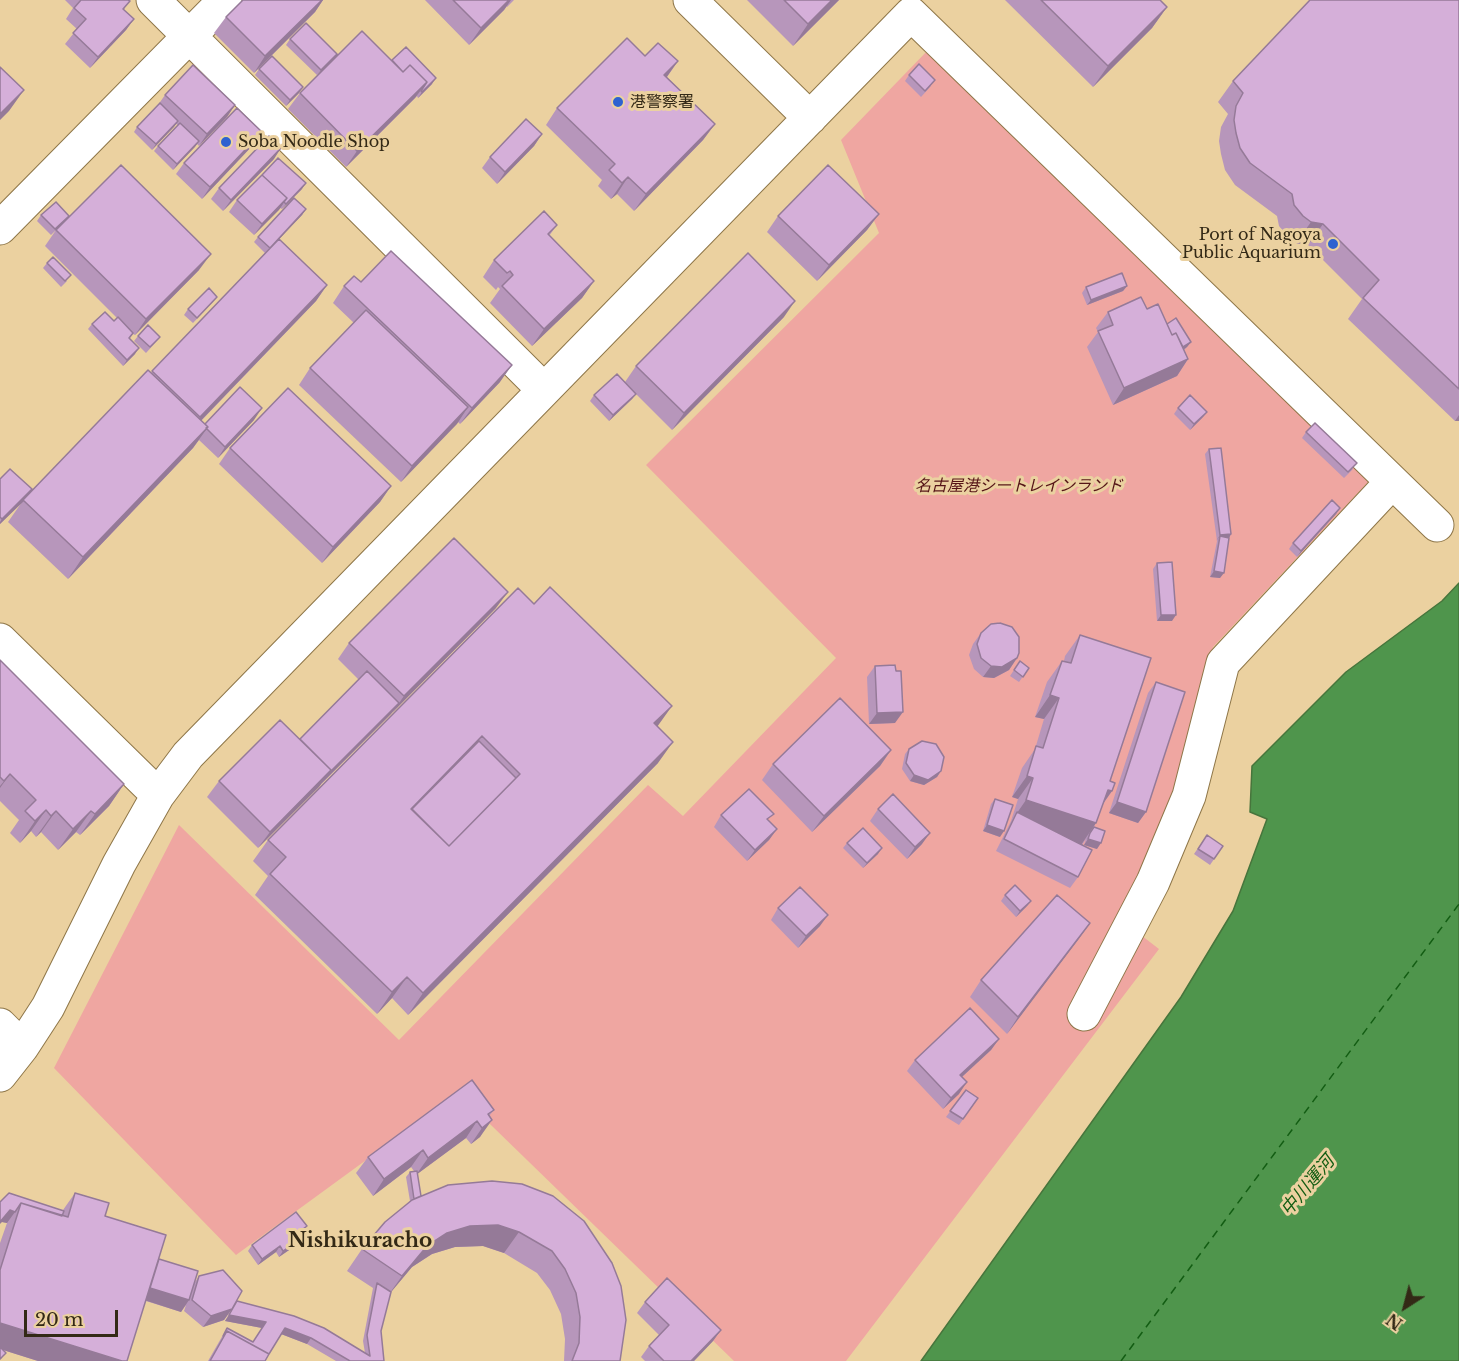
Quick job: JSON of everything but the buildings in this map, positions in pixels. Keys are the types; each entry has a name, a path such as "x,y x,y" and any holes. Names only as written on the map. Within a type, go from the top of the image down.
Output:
{"street":[{"path":"153,0 544,390"},
{"path":"0,228 225,0"},
{"path":"690,0 810,118"},
{"path":"0,1075 11,1036 48,1007 118,864 158,795 188,755 911,14 1437,525"},
{"path":"1084,1014 1153,882 1189,796 1223,663 1392,482"},
{"path":"0,640 158,795"}],"green space":[{"name":"名古屋港シートレインランド","path":"930,48 1372,478 1213,647 1182,772 1133,929 1159,949 846,1361 734,1361 458,1093 236,1255 54,1068 179,825 399,1040 648,785 683,816 836,658 646,465 879,233 841,140"}],"water":[{"name":"中川運河","path":"1459,583 1459,1361 921,1361 1181,997 1233,911 1267,819 1250,812 1252,766 1346,672 1442,601"}],"ferry route":[{"path":"1121,1361 1459,904"}],"place":[{"name":"港警察署","path":"618,102"},
{"name":"Soba Noodle Shop","path":"226,142"},
{"name":"Port of Nagoya Public Aquarium","path":"1333,244"}],"district":[{"name":"Nishikuracho","path":"360,1241"}]}
